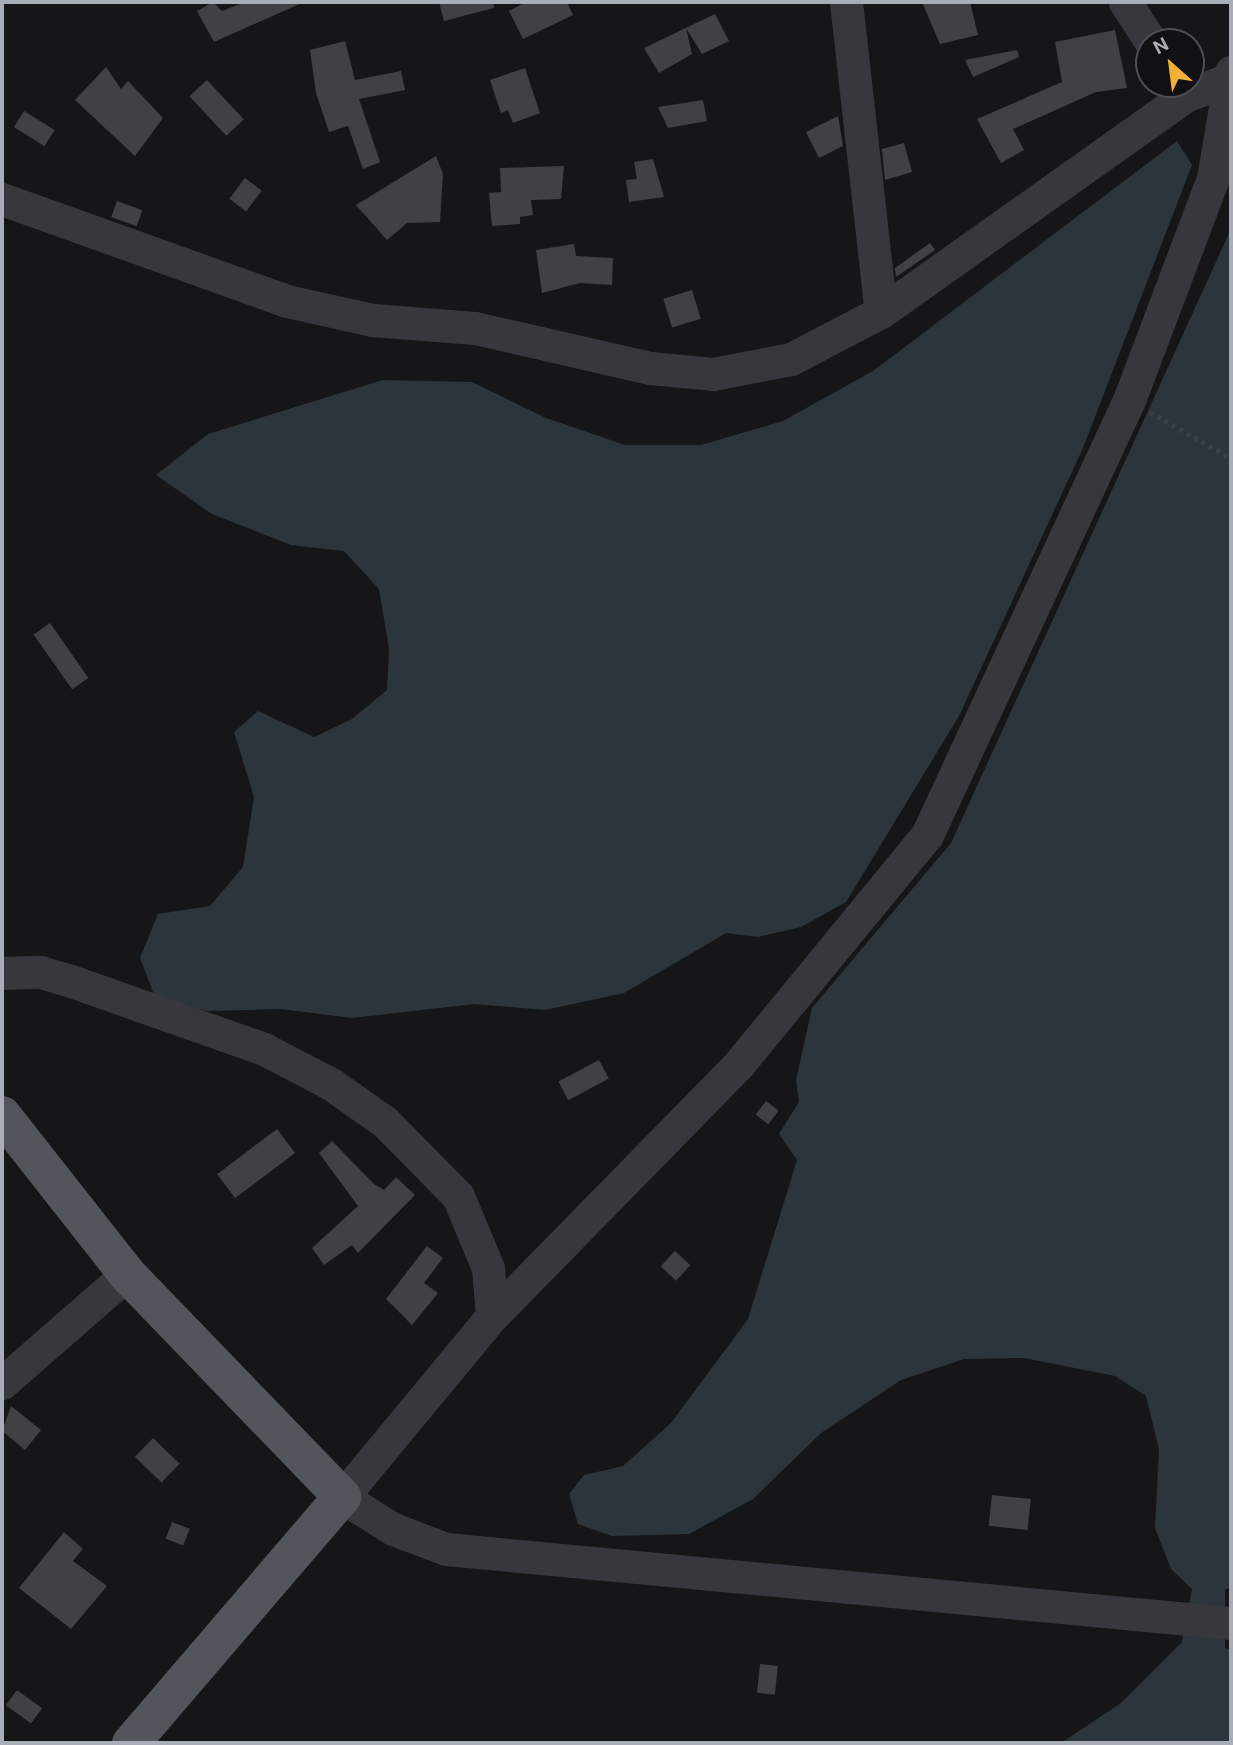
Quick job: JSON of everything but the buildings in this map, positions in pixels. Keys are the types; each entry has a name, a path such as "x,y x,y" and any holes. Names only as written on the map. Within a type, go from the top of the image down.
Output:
{"main road":[{"path":"2,1115 127,1274 342,1497 131,1743"}],"street":[{"path":"846,2 881,312"},
{"path":"1125,2 1142,28"},
{"path":"1205,83 1229,76 1213,178 1129,400 927,835 739,1064 492,1316 342,1497 393,1529 446,1549 1231,1623"},
{"path":"2,199 287,301 373,320 475,328 650,368 713,374 791,359 881,312 1171,98"},
{"path":"2,973 40,972 71,981 264,1049 331,1084 384,1122 458,1196 488,1268 492,1316"},
{"path":"2,1383 127,1274"}],"path":[{"path":"1129,400 1231,458"}],"shaded area":[{"path":"1177,141 1192,165 1083,448 959,716 846,902 801,927 758,937 726,933 624,993 545,1010 474,1004 352,1018 280,1009 207,1011 156,1000 140,958 158,914 210,906 243,867 254,797 234,732 258,711 314,737 352,719 387,690 389,649 379,589 344,551 291,545 212,514 156,475 208,434 383,380 472,382 546,418 625,445 701,445 783,421 873,371"},
{"path":"1231,229 1231,1587 1225,1590 1225,1648 1231,1650 1231,1743 1061,1743 1121,1703 1182,1642 1192,1589 1171,1569 1155,1528 1159,1449 1146,1396 1115,1376 1024,1358 964,1359 901,1380 821,1433 753,1499 689,1534 612,1536 578,1524 569,1494 584,1475 623,1466 671,1423 748,1319 797,1160 779,1134 799,1102 796,1080 812,1008 951,843"}]}
